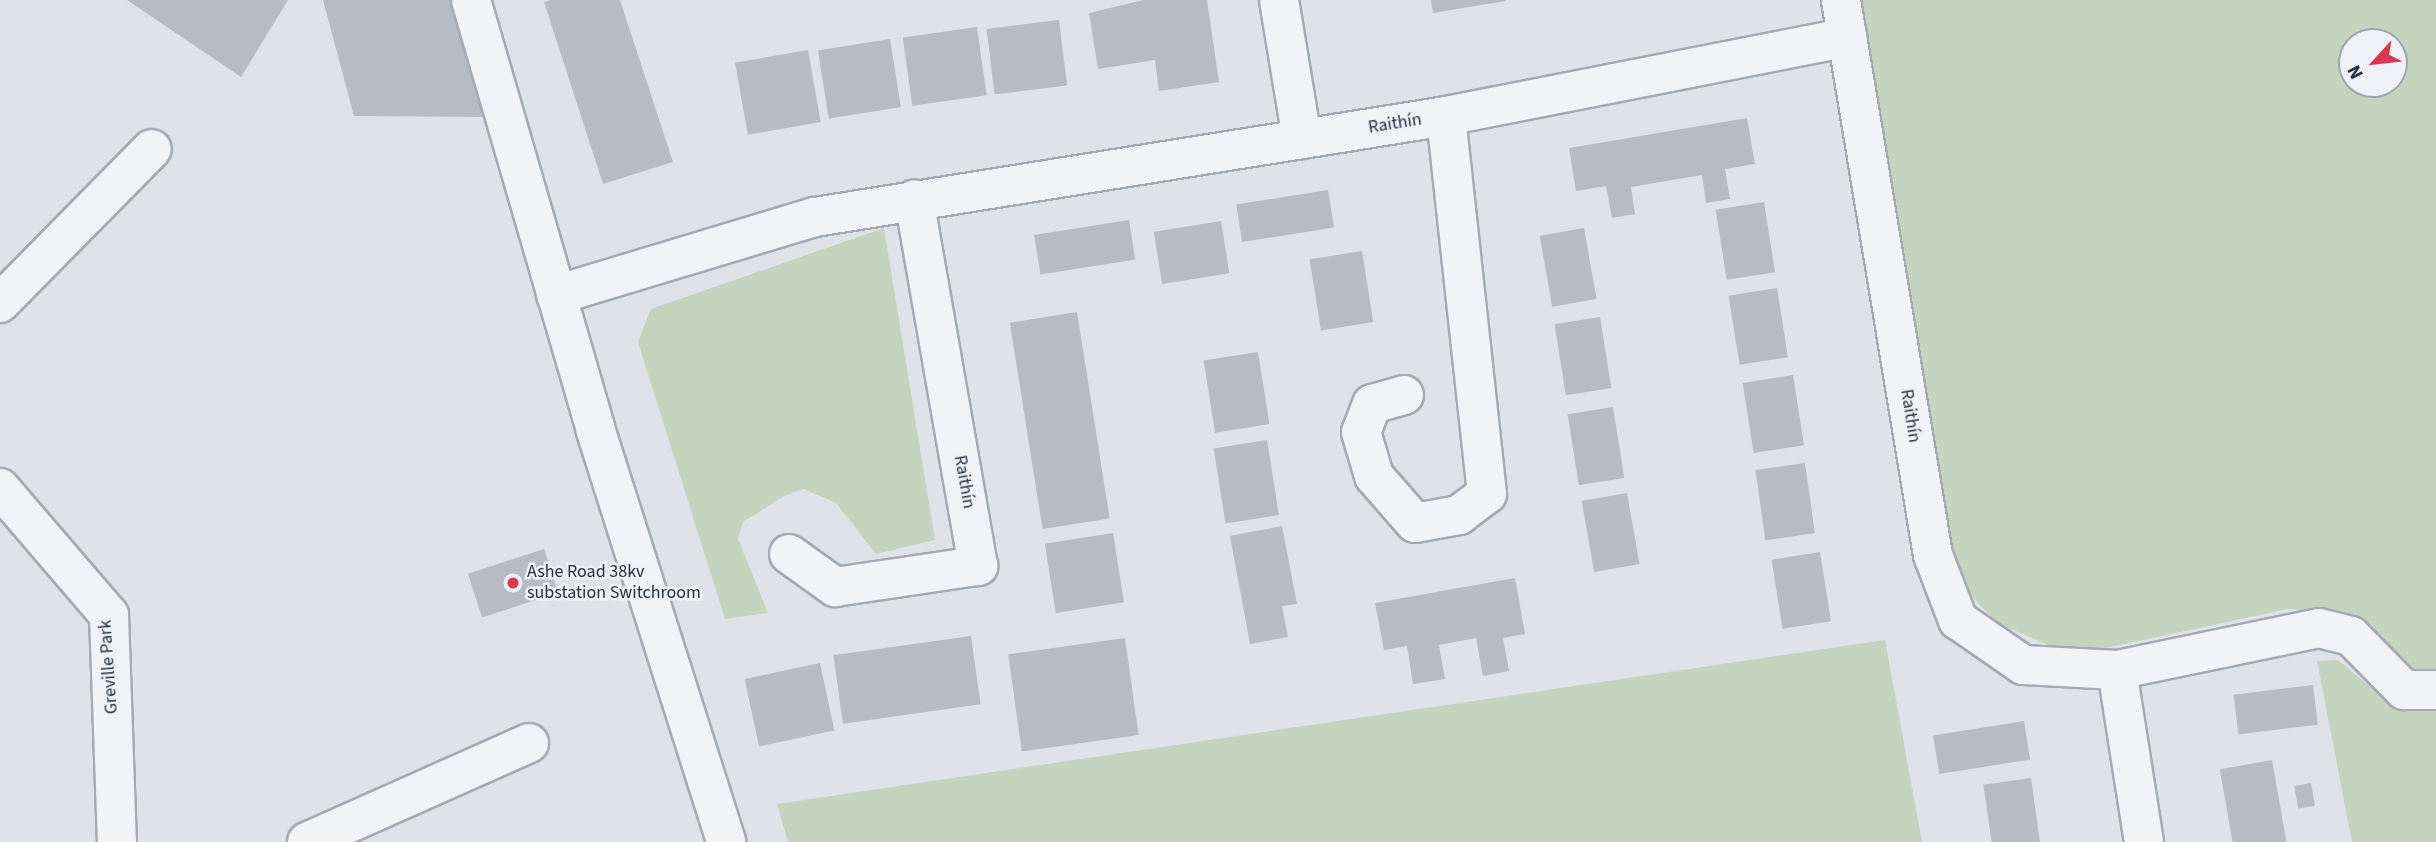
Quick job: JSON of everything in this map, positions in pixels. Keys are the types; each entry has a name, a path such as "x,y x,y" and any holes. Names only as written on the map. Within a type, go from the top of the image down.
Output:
{"street":[{"path":"471,0 556,295 726,842"},
{"path":"1279,0 1302,139"},
{"name":"Raithín","path":"1841,0 1933,555 1958,621 2023,665 2117,670 2319,628 2351,636 2404,690 2436,690"},
{"name":"Raithín","path":"556,295 815,217 1446,116 1847,37"},
{"name":"Raithín","path":"1404,395 1372,404 1365,423 1374,476 1415,523 1459,514 1487,494 1446,116"},
{"path":"0,303 152,149"},
{"name":"Raithín","path":"789,554 835,587 978,566 914,200"},
{"name":"Greville Park","path":"0,488 109,615 117,842"},
{"path":"2117,670 2144,842"},
{"path":"307,842 529,743"}],"green space":[{"path":"1861,0 2436,0 2436,671 2420,674 2388,656 2338,612 2288,609 2092,651 2055,648 1997,623 1965,589 1951,561"},
{"path":"884,228 935,540 876,554 836,503 804,489 784,496 743,522 738,539 768,613 725,619 638,342 651,309"},
{"path":"1885,640 1922,842 788,842 777,804"},
{"path":"2338,660 2391,704 2436,710 2436,842 2352,842 2317,661"}],"building":[{"path":"127,0 288,0 241,77"},
{"path":"323,0 452,0 484,117 354,116"},
{"path":"620,0 673,162 603,184 544,2"},
{"path":"1144,0 1207,0 1219,82 1159,91 1155,60 1098,69 1089,13"},
{"path":"1431,0 1505,0 1506,1 1433,13"},
{"path":"1059,20 1067,86 995,94 987,29"},
{"path":"977,27 987,95 912,106 903,37"},
{"path":"890,39 901,107 829,119 818,50"},
{"path":"808,50 821,122 748,135 735,63"},
{"path":"1747,118 1755,164 1725,169 1730,199 1706,203 1702,175 1631,187 1635,214 1612,218 1606,186 1576,191 1569,148"},
{"path":"1328,190 1334,228 1242,242 1236,205"},
{"path":"1764,202 1775,272 1727,280 1716,210"},
{"path":"1129,220 1135,260 1040,275 1034,235"},
{"path":"1221,221 1229,273 1162,284 1154,232"},
{"path":"1584,228 1597,299 1552,307 1540,236"},
{"path":"1362,251 1373,322 1321,330 1310,259"},
{"path":"1777,288 1788,357 1740,365 1729,296"},
{"path":"1077,312 1110,518 1043,529 1010,323"},
{"path":"1600,317 1611,388 1566,395 1555,324"},
{"path":"1258,352 1269,424 1215,433 1204,361"},
{"path":"1793,375 1804,445 1754,453 1743,383"},
{"path":"1613,407 1624,478 1579,485 1568,414"},
{"path":"1267,440 1279,515 1226,524 1214,448"},
{"path":"1805,463 1815,533 1765,540 1755,470"},
{"path":"1627,493 1640,564 1594,572 1582,501"},
{"path":"1282,526 1297,604 1282,606 1288,637 1250,644 1230,536"},
{"path":"1113,533 1124,602 1056,613 1045,544"},
{"name":"Ashe Road 38kv substation Switchroom","path":"544,549 558,593 482,617 468,574"},
{"path":"1820,552 1831,621 1783,629 1772,560"},
{"path":"1515,578 1525,634 1503,638 1509,671 1483,676 1476,638 1439,645 1445,679 1413,684 1407,646 1384,650 1375,603"},
{"path":"971,636 981,704 843,724 833,655"},
{"path":"1125,638 1139,735 1022,751 1008,654"},
{"path":"820,663 834,730 759,747 745,679"},
{"path":"2313,685 2318,725 2238,734 2234,695"},
{"path":"2024,721 2030,760 1939,774 1933,735"},
{"path":"2272,760 2286,842 2233,842 2220,769"},
{"path":"2031,778 2040,842 1992,842 1983,785"},
{"path":"2311,783 2315,806 2298,809 2294,786"}],"place":[{"name":"Ashe Road 38kv substation Switchroom","path":"513,583"}]}
